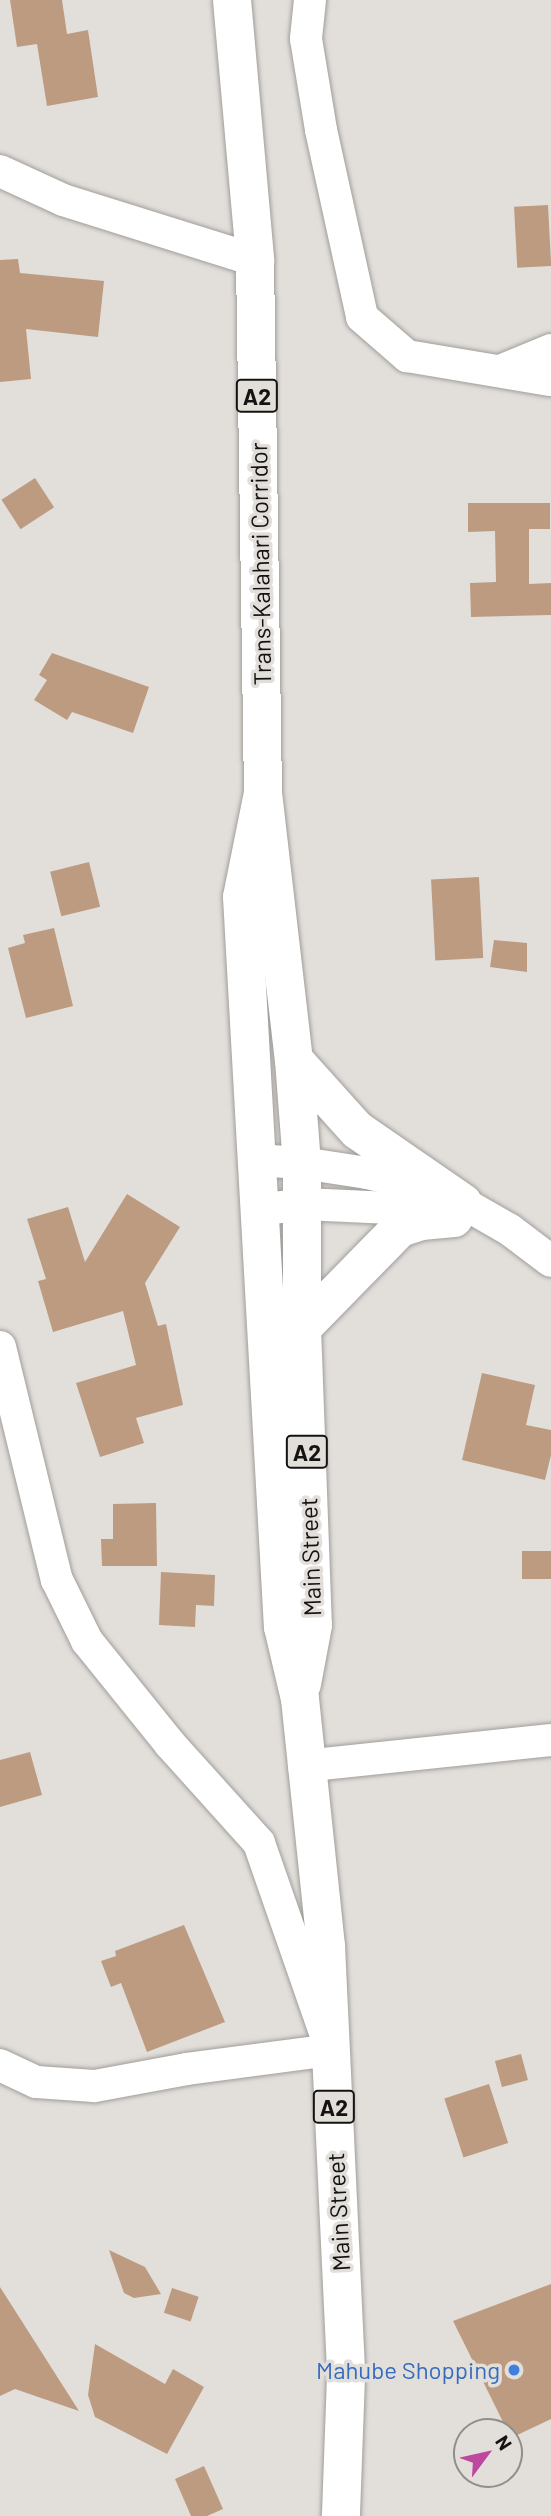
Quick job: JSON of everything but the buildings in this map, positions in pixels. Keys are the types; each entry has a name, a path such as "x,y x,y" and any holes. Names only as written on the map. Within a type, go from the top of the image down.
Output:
{"highway":[{"name":"Trans-Kalahari Corridor","path":"232,0 255,260 264,793 294,1060 303,1204"},
{"name":"Trans-Kalahari Corridor","path":"258,1210 242,897 264,793"},
{"path":"294,1060 357,1130 458,1211"},
{"name":"Main Street","path":"300,1699 313,1625 302,1328 303,1204"},
{"name":"Main Street","path":"258,1210 283,1628 300,1699 304,1766 326,1947 346,2377 341,2516"},
{"path":"302,1328 400,1228 458,1211"}],"street":[{"path":"310,0 306,38 321,130 362,317 407,356 551,380"},
{"path":"0,171 63,200 255,260"},
{"path":"500,371 551,350"},
{"path":"256,1160 302,1163 411,1184 458,1211 510,1230 551,1261"},
{"path":"258,1210 303,1204 458,1211"},
{"path":"0,1348 57,1580 87,1641 170,1744 259,1843 331,2050 187,2068 94,2086 36,2082 0,2065"},
{"path":"0,1428 26,1450"},
{"path":"304,1766 551,1740"}],"place":[{"name":"Mahube Shopping","path":"514,2370"}]}
